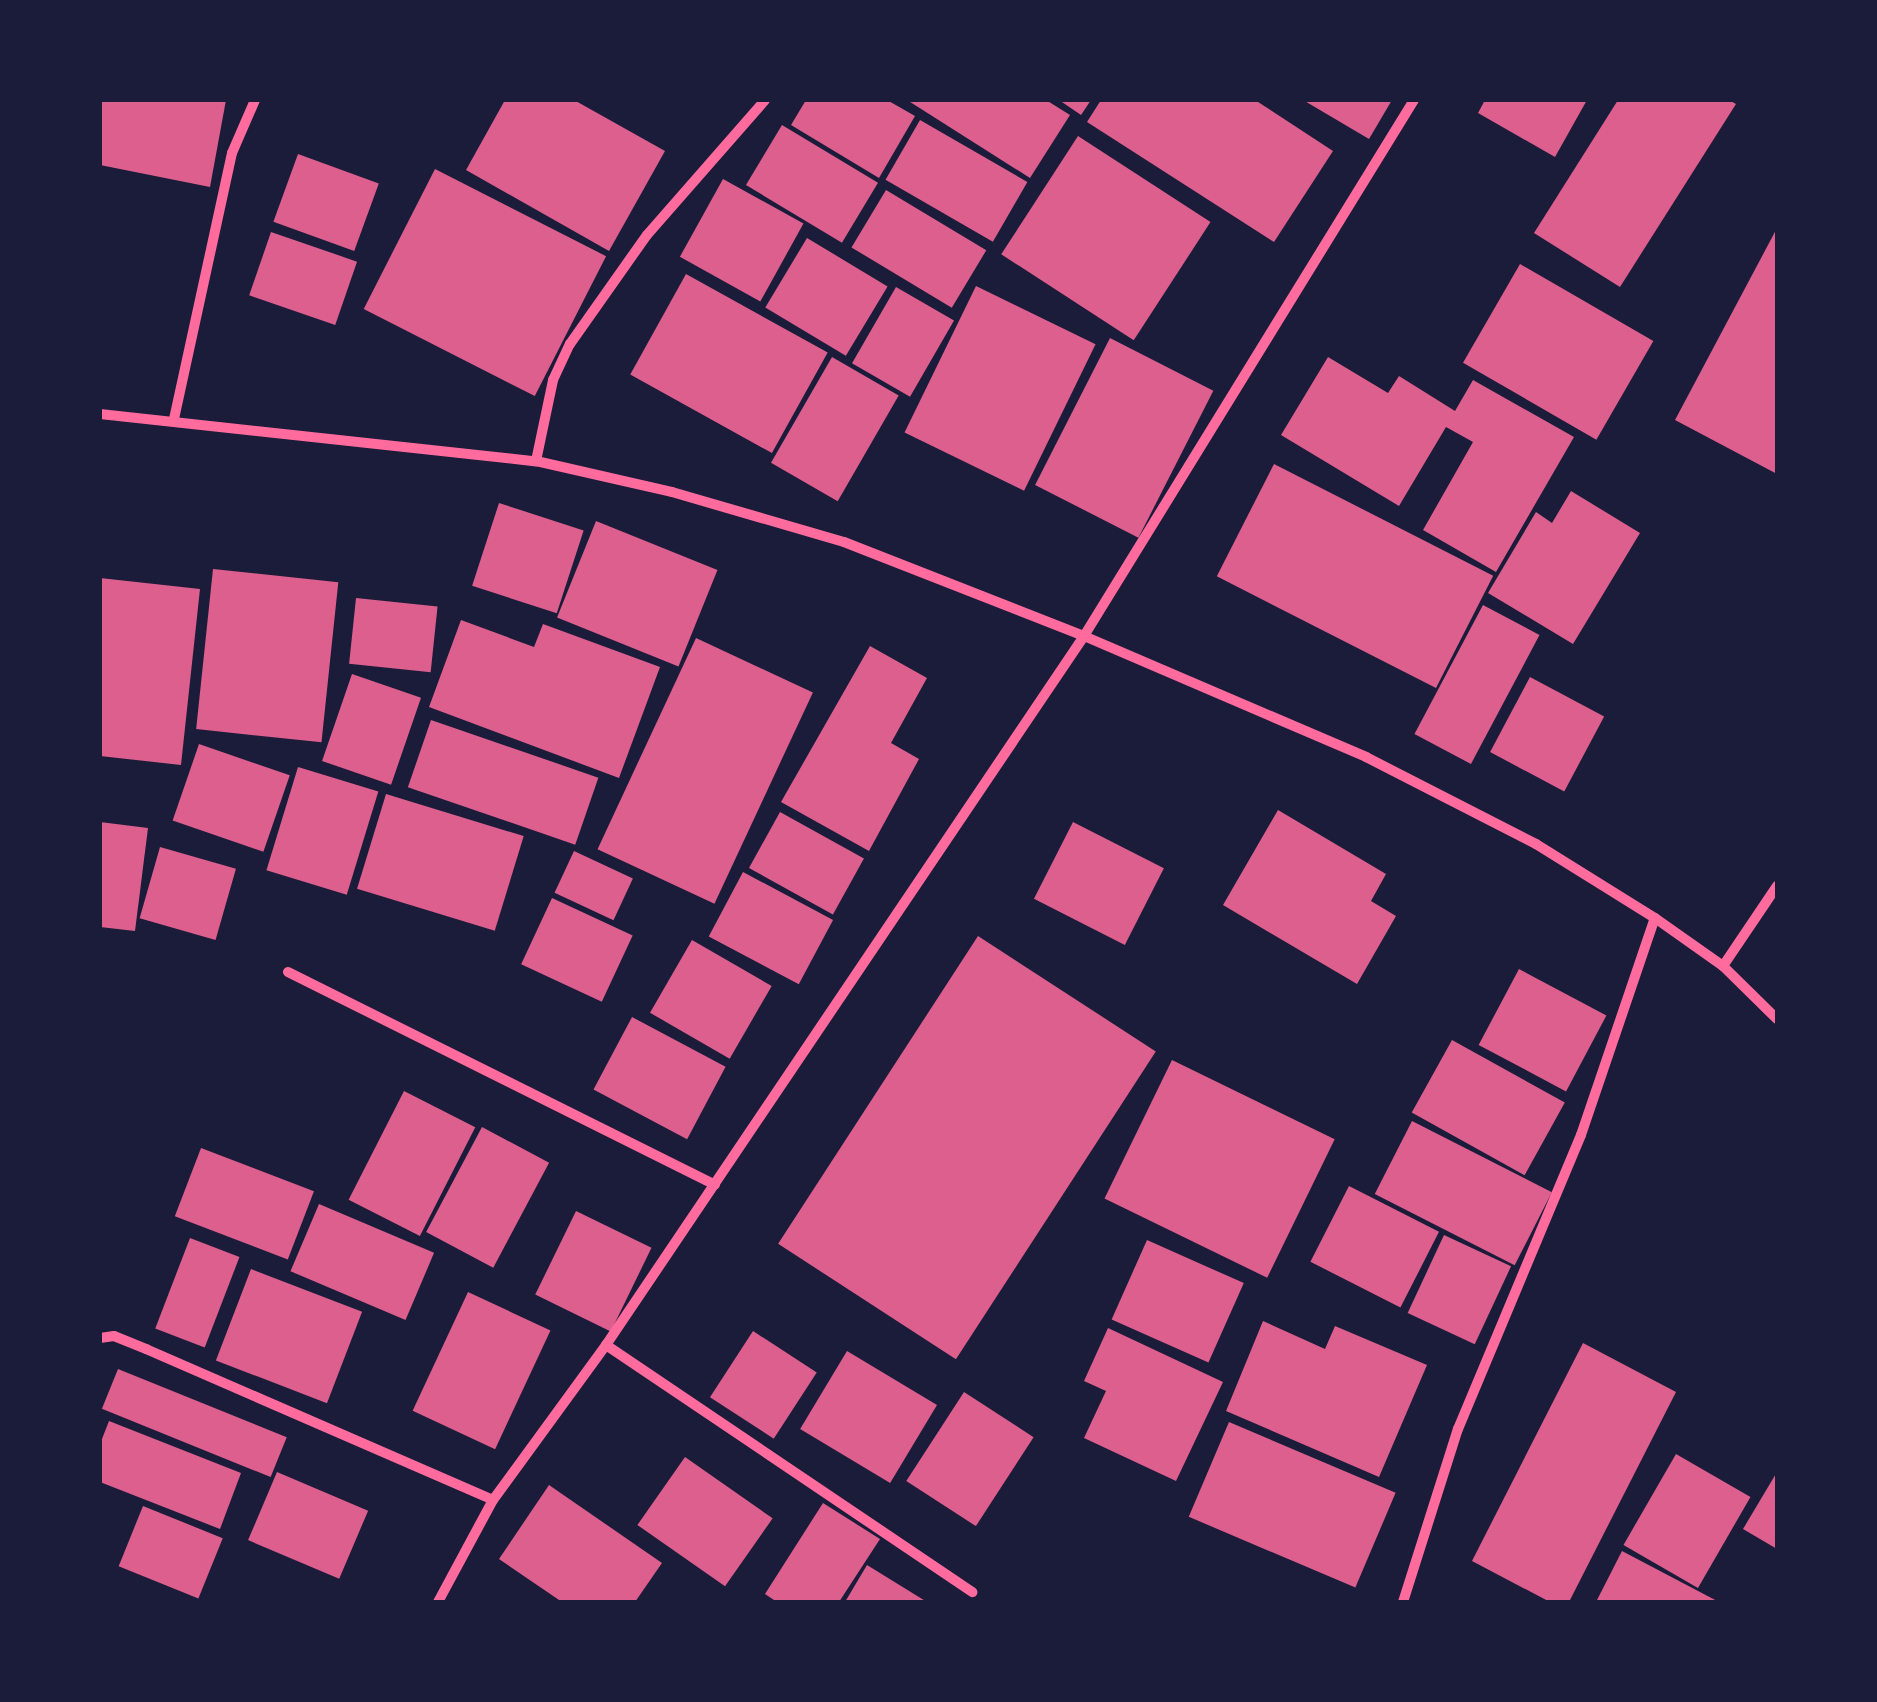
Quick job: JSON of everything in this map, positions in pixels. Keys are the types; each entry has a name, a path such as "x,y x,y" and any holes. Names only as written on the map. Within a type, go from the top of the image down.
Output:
{"street":[{"path":"174,419 232,153 255,100"},
{"path":"536,461 553,380 570,344 647,236 765,100"},
{"path":"438,1602 493,1500 606,1346 1084,636 1414,100"},
{"path":"100,414 536,461 672,492 844,542 1084,636 1366,757 1536,844 1656,918 1724,966 1777,1019"},
{"path":"1724,966 1777,886"},
{"path":"1403,1602 1458,1429 1581,1135 1656,918"},
{"path":"288,972 714,1185"},
{"path":"100,1338 114,1336 146,1349 493,1500"},
{"path":"606,1346 972,1592"}],"building":[{"path":"100,100 226,100 210,187 100,165"},
{"path":"505,100 574,100 665,151 609,251 466,170"},
{"path":"806,100 887,100 915,116 879,178 791,125"},
{"path":"907,100 1046,100 1070,115 1030,178"},
{"path":"1059,100 1091,100 1081,115"},
{"path":"1101,100 1255,100 1333,151 1274,242 1087,122"},
{"path":"1303,100 1392,100 1369,139"},
{"path":"1485,100 1587,100 1555,157 1478,113"},
{"path":"1618,100 1729,100 1736,104 1620,287 1534,233"},
{"path":"920,120 1027,182 993,242 886,180"},
{"path":"782,125 878,183 842,243 746,185"},
{"path":"1078,136 1211,222 1134,340 1001,254"},
{"path":"298,154 379,183 354,251 273,222"},
{"path":"435,169 606,256 535,396 364,309"},
{"path":"723,179 803,224 760,301 680,257"},
{"path":"886,190 986,250 952,308 851,247"},
{"path":"1777,228 1777,474 1675,420"},
{"path":"271,232 357,262 335,325 249,295"},
{"path":"807,238 888,286 846,356 765,307"},
{"path":"1520,264 1653,341 1596,440 1463,363"},
{"path":"686,274 828,353 772,453 630,375"},
{"path":"976,286 1096,344 1024,491 905,433"},
{"path":"896,287 954,320 910,397 852,363"},
{"path":"1110,338 1213,391 1138,538 1035,485"},
{"path":"832,357 899,396 838,501 771,463"},
{"path":"1328,357 1388,393 1399,376 1455,411 1473,380 1574,437 1496,572 1423,530 1473,442 1446,427 1399,506 1281,435"},
{"path":"1274,464 1493,576 1436,688 1217,576"},
{"path":"1571,491 1640,533 1573,644 1488,593 1536,512 1552,523"},
{"path":"499,503 584,531 557,613 472,586"},
{"path":"596,521 717,570 679,667 557,617"},
{"path":"213,569 338,582 321,742 196,729"},
{"path":"100,578 200,589 181,765 100,756"},
{"path":"356,598 438,607 431,672 349,664"},
{"path":"1483,605 1540,635 1471,764 1414,734"},
{"path":"461,620 534,647 543,624 660,667 619,778 429,707"},
{"path":"696,638 813,693 714,904 598,849"},
{"path":"870,646 927,678 891,743 919,759 869,851 781,802"},
{"path":"352,674 421,698 391,785 322,761"},
{"path":"1530,677 1604,716 1564,791 1490,752"},
{"path":"431,720 598,778 575,845 408,787"},
{"path":"199,744 290,775 263,852 173,821"},
{"path":"298,767 378,792 347,895 266,870"},
{"path":"386,794 524,836 495,931 357,889"},
{"path":"1278,810 1386,874 1371,901 1396,916 1357,984 1223,905"},
{"path":"780,812 864,859 833,915 749,868"},
{"path":"100,822 148,828 135,931 100,927"},
{"path":"1073,822 1164,868 1125,945 1034,899"},
{"path":"160,847 236,869 216,940 140,918"},
{"path":"574,851 633,878 613,920 555,893"},
{"path":"743,872 833,920 799,984 709,936"},
{"path":"552,898 633,936 602,1002 521,964"},
{"path":"978,936 1156,1051 956,1359 778,1244"},
{"path":"692,940 772,986 730,1059 650,1013"},
{"path":"1519,969 1606,1015 1566,1091 1479,1045"},
{"path":"632,1017 726,1067 687,1139 594,1089"},
{"path":"1452,1040 1565,1103 1525,1175 1412,1113"},
{"path":"1172,1060 1335,1139 1267,1278 1104,1198"},
{"path":"404,1091 475,1127 420,1236 349,1200"},
{"path":"1412,1121 1552,1192 1515,1265 1375,1194"},
{"path":"482,1127 549,1163 493,1268 426,1232"},
{"path":"201,1148 314,1191 288,1260 175,1216"},
{"path":"1349,1186 1439,1232 1400,1308 1310,1262"},
{"path":"319,1204 434,1253 406,1320 290,1271"},
{"path":"576,1211 651,1248 611,1331 535,1295"},
{"path":"1444,1235 1511,1266 1475,1344 1408,1313"},
{"path":"190,1238 239,1257 205,1348 155,1329"},
{"path":"1147,1240 1244,1283 1208,1363 1112,1319"},
{"path":"251,1269 362,1312 327,1403 216,1360"},
{"path":"468,1292 550,1330 495,1449 413,1411"},
{"path":"1263,1321 1325,1349 1335,1326 1427,1365 1379,1477 1226,1411"},
{"path":"1108,1328 1223,1382 1176,1481 1084,1438 1106,1391 1084,1381"},
{"path":"753,1331 817,1372 774,1439 710,1397"},
{"path":"1583,1343 1676,1392 1569,1602 1550,1602 1472,1561"},
{"path":"847,1351 937,1405 890,1483 800,1429"},
{"path":"118,1369 287,1437 271,1477 102,1409"},
{"path":"964,1392 1034,1437 976,1526 906,1481"},
{"path":"109,1421 241,1473 220,1529 100,1482 100,1444"},
{"path":"1229,1422 1396,1493 1355,1588 1189,1517"},
{"path":"1676,1454 1750,1497 1698,1588 1624,1545"},
{"path":"685,1457 773,1518 725,1586 637,1525"},
{"path":"277,1472 368,1511 339,1579 248,1540"},
{"path":"1777,1472 1777,1549 1743,1529"},
{"path":"549,1485 662,1563 635,1602 562,1602 499,1559"},
{"path":"823,1503 880,1539 839,1602 777,1602 765,1594"},
{"path":"143,1506 223,1538 198,1598 119,1566"},
{"path":"1622,1551 1719,1602 1596,1602"},
{"path":"867,1565 927,1602 845,1602"}]}
